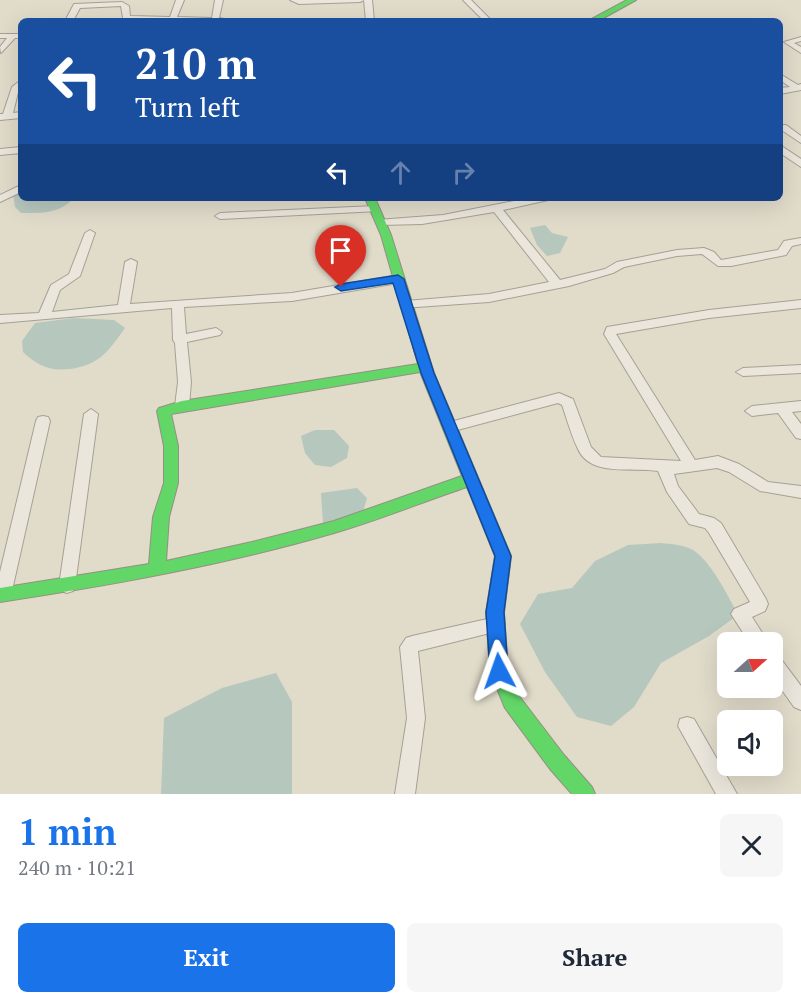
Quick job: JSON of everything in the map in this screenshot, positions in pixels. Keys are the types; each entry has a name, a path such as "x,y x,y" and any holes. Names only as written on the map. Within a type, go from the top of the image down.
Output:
{"street":[{"path":"173,18 180,0"},
{"path":"215,18 219,0"},
{"path":"294,0 299,2 360,0"},
{"path":"368,0 370,18"},
{"path":"467,0 485,18"},
{"path":"598,18 632,0"},
{"path":"70,18 78,3 124,5 127,18"},
{"path":"0,36 17,36"},
{"path":"1,51 17,36"},
{"path":"801,39 788,42 801,51"},
{"path":"783,78 799,88"},
{"path":"4,117 18,85"},
{"path":"783,91 799,88"},
{"path":"783,127 801,123"},
{"path":"783,128 801,140"},
{"path":"0,152 18,150"},
{"path":"783,150 801,164"},
{"path":"0,199 18,190"},
{"path":"381,222 403,223 429,220 530,201"},
{"path":"220,216 373,203 426,367 503,556 495,612 499,671 512,702 557,762 585,794"},
{"path":"496,208 557,284"},
{"path":"44,316 56,288 74,276 90,233"},
{"path":"788,243 801,241"},
{"path":"406,305 489,298 609,271 621,264 686,252 704,251 718,263 731,264 782,253 788,243"},
{"path":"788,243 801,250"},
{"path":"123,308 131,262"},
{"path":"0,319 292,297 398,279"},
{"path":"178,304 184,397 182,406"},
{"path":"691,465 610,334 611,330 709,314 801,304"},
{"path":"180,340 216,332"},
{"path":"157,570 161,517 171,483 171,446 164,414 168,408 426,367"},
{"path":"742,372 801,369"},
{"path":"450,427 559,398 568,402 585,448 592,458 606,464 640,463 674,468 710,462 726,464 765,487 801,492"},
{"path":"752,411 801,406"},
{"path":"782,408 801,434"},
{"path":"67,586 91,414"},
{"path":"43,422 2,595 67,586 211,559 335,526 471,479"},
{"path":"664,468 672,488 694,520 709,522 715,528 760,604 740,614 752,632"},
{"path":"405,794 416,718 408,649 412,644 496,625"},
{"path":"783,676 801,701"},
{"path":"687,726 727,794"}],"shaded area":[{"path":"18,192 18,201 70,201 56,210 21,213 15,207 13,194"},
{"path":"545,225 552,233 568,237 560,253 547,256 537,245 530,228"},
{"path":"74,318 114,320 125,328 102,356 80,367 50,368 39,364 23,352 22,341 35,323"},
{"path":"315,430 334,430 349,446 347,458 331,467 315,465 305,453 301,436"},
{"path":"357,488 367,498 363,512 323,524 321,493"},
{"path":"661,543 686,547 699,555 718,580 738,615 709,636 661,663 634,707 611,726 577,717 545,672 520,624 538,594 572,588 595,561 628,545"},
{"path":"276,673 292,702 292,794 161,794 164,718 222,688"}],"traffic: fast":[{"path":"598,18 632,0"},
{"path":"371,201 386,235 427,373 503,556 495,613 499,671 512,702 557,762 585,794"},
{"path":"157,570 161,517 171,483 171,446 164,411 182,406 426,367"},
{"path":"0,595 126,575 252,549 351,522 471,479"}],"route":[{"path":"341,287 398,279 427,373 503,556 495,612 499,671"}]}
